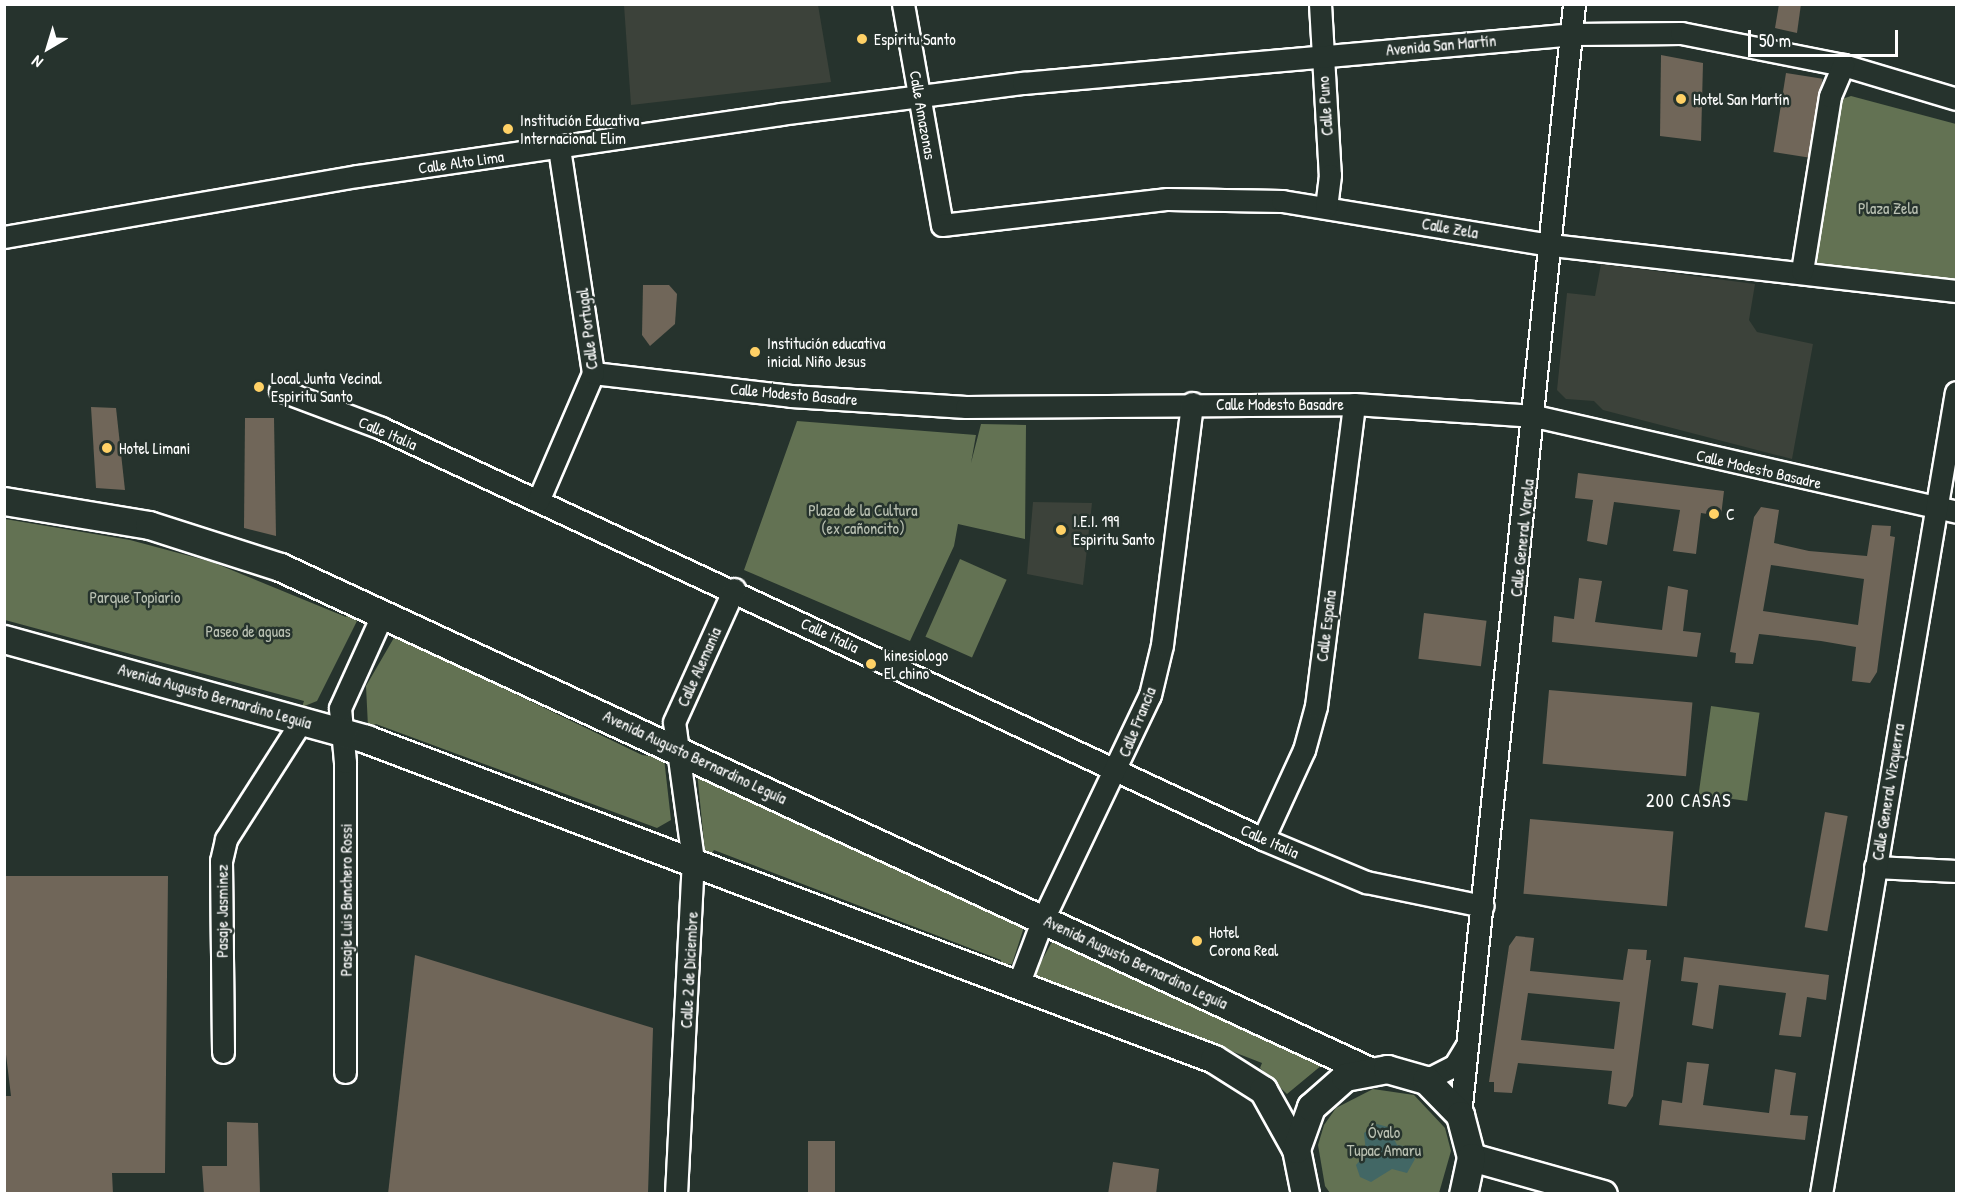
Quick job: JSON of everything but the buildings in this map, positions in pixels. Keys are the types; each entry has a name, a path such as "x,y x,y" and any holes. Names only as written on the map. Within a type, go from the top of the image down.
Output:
{"main road":[{"name":"Avenida Augusto Bernardino Leguía","path":"4,501 149,525 228,547 383,614 676,748 1367,1070"},
{"name":"Avenida Augusto Bernardino Leguía","path":"4,639 339,730 693,860 1018,985 1240,1074 1278,1108 1296,1149"},
{"path":"1305,1194 1296,1149 1301,1127 1326,1090 1367,1070 1407,1072 1426,1080 1460,1115 1471,1157 1463,1194"},
{"path":"1471,1157 1603,1194"}],"street":[{"name":"Calle Amazonas","path":"903,4 942,225"},
{"name":"Calle Puno","path":"1320,4 1326,207"},
{"name":"Calle General Varela","path":"1460,1115 1575,34 1574,4"},
{"name":"Avenida San Martín","path":"920,96 1323,54 1575,34 1681,33 1843,65 1956,99"},
{"path":"1802,271 1830,96 1843,65"},
{"name":"Calle Alto Lima","path":"4,237 357,176 920,96"},
{"name":"Calle Portugal","path":"538,501 593,373 559,148"},
{"name":"Calle Zela","path":"942,225 1168,199 1326,207 1552,245 1802,271 1956,291"},
{"name":"Calle Modesto Basadre","path":"593,373 791,396 966,407 1192,403 1354,404 1534,416 1956,512"},
{"name":"Calle Italia","path":"280,390 381,428 734,589 1263,839 1366,882 1483,906"},
{"name":"Calle General Vizquerra","path":"1821,1194 1956,392"},
{"name":"Calle Francia","path":"1018,985 1043,919 1117,770 1150,694 1162,645 1192,403"},
{"name":"Calle España","path":"1263,839 1304,750 1316,706 1354,404"},
{"name":"Calle Alemania","path":"676,748 674,722 734,589"},
{"name":"Pasaje Luis Banchero Rossi","path":"345,1072 345,762 339,730 342,698 383,614"},
{"name":"Pasaje Jasminez","path":"223,1052 221,861 226,838 302,720"},
{"name":"Calle 2 de Diciembre","path":"676,748 693,860 676,1194"},
{"path":"1875,867 1956,871"},
{"name":"Calle General Varela","path":"1426,1080 1455,1065 1469,1042"}],"shaded area":[{"path":"624,5 818,5 831,82 631,105"},
{"path":"1601,264 1755,284 1749,320 1757,332 1813,344 1792,459 1603,410 1594,401 1566,399 1557,390 1567,293 1595,296"},
{"name":"I.E.I. 199 Espiritu Santo","path":"1033,502 1092,503 1083,585 1027,574"}],"green space":[{"name":"Plaza Zela","path":"1851,96 1956,124 1956,282 1809,263 1839,100"},
{"name":"Plaza de la Cultura (ex cañoncito)","path":"797,421 976,435 971,463 981,424 1026,425 1025,539 958,524 954,546 910,641 744,570"},
{"path":"5,519 130,540 212,562 346,617 350,612 357,621 317,701 302,707 304,701 5,620"},
{"path":"960,559 1007,580 972,657 925,637"},
{"path":"395,636 642,755 664,758 671,820 657,828 376,724 368,727 366,686"},
{"path":"1711,706 1760,713 1747,801 1699,794"},
{"path":"697,772 1025,924 1012,964 999,965 1001,960 714,850 711,855 705,852"},
{"path":"1054,938 1059,945 1274,1043 1277,1038 1321,1058 1322,1065 1287,1094 1260,1068 1262,1063 1043,978 1041,982 1034,975"},
{"name":"Óvalo Tupac Amaru","path":"1373,1089 1414,1095 1445,1128 1451,1151 1439,1193 1330,1193 1325,1186 1318,1145 1324,1125 1336,1108"}],"water":[{"path":"1377,1124 1388,1127 1397,1145 1410,1147 1415,1159 1407,1173 1392,1169 1371,1182 1360,1177 1356,1165 1366,1153 1364,1133"}],"place":[{"name":"Espiritu Santo","path":"862,39"},
{"name":"Hotel San Martín","path":"1681,99"},
{"name":"Institución Educativa Internacional Elim","path":"508,129"},
{"name":"Institución educativa inicial Niño Jesus","path":"755,352"},
{"name":"Local Junta Vecinal Espiritu Santo","path":"259,387"},
{"name":"Hotel Limani","path":"107,448"},
{"name":"C","path":"1714,514"},
{"name":"I.E.I. 199 Espiritu Santo","path":"1061,530"},
{"name":"kinesiologo El chino","path":"871,664"},
{"name":"Hotel Corona Real","path":"1197,941"}],"district":[{"name":"200 CASAS","path":"1689,801"}],"park label":[{"name":"Parque Topiario","path":"135,597"},
{"name":"Paseo de aguas","path":"248,631"}]}
